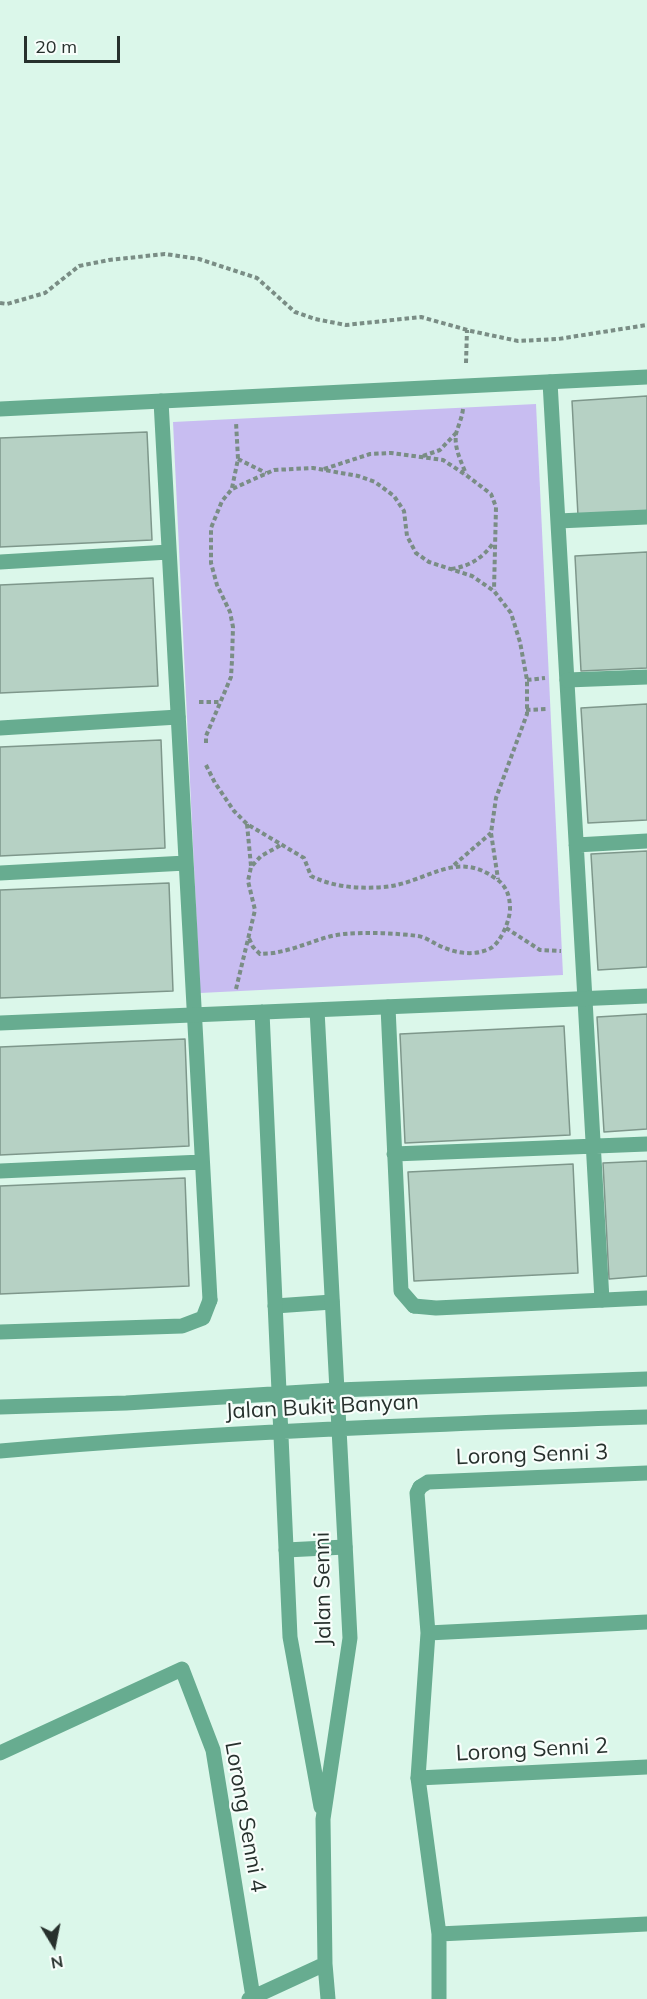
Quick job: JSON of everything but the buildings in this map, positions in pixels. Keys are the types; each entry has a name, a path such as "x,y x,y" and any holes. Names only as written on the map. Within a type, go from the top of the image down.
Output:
{"street":[{"path":"0,409 647,377"},
{"path":"550,382 602,1300"},
{"path":"0,1332 182,1326 203,1318 210,1300 160,401"},
{"path":"558,521 647,517"},
{"path":"0,562 169,552"},
{"path":"567,680 647,677"},
{"path":"0,728 178,717"},
{"path":"576,845 647,841"},
{"path":"0,873 186,864"},
{"path":"0,1023 647,996"},
{"path":"388,1007 401,1291 414,1306 436,1308 647,1298"},
{"name":"Jalan Senni","path":"317,1010 350,1638 323,1819 325,1964 328,1999"},
{"name":"Jalan Senni","path":"262,1012 290,1637 323,1819"},
{"path":"394,1154 647,1144"},
{"path":"0,1171 202,1162"},
{"path":"275,1306 332,1302"},
{"name":"Jalan Bukit Banyan","path":"0,1407 126,1403 337,1390 647,1379"},
{"name":"Jalan Bukit Banyan","path":"0,1451 99,1442 339,1428 647,1417"},
{"name":"Lorong Senni 3","path":"428,1633 417,1493 420,1486 428,1482 647,1473"},
{"path":"286,1550 345,1547"},
{"path":"439,1999 439,1934 418,1778 428,1633 647,1622"},
{"name":"Lorong Senni 4","path":"0,1753 182,1669 213,1750 251,1998"},
{"name":"Lorong Senni 2","path":"418,1778 647,1767"},
{"path":"439,1934 647,1924"},
{"path":"251,1998 325,1964"}],"path":[{"path":"0,303 7,304 45,293 79,266 165,254 199,259 257,278 295,312 315,319 346,325 421,317 518,341 558,339 647,325"},
{"path":"423,456 440,450 456,432 462,419 467,330"},
{"path":"232,489 238,459 235,398"},
{"path":"456,432 456,446 466,475"},
{"path":"322,470 370,454 391,453 443,459 466,475 490,494 495,507 494,591"},
{"path":"238,459 266,473"},
{"path":"206,745 206,736 231,677 233,627 230,612 217,585 211,563 212,528 222,501 232,489 274,470 322,470 358,476 375,482 393,496 404,511 407,536 416,553 429,562 472,576 494,591 511,614 520,642 526,680 526,714 496,798 491,833 498,879"},
{"path":"450,569 465,567 476,561 495,541"},
{"path":"205,761 215,783 247,824 304,858 311,876 323,882 355,887 384,887 421,879 454,865 491,833"},
{"path":"231,1013 255,910 248,881 251,867 247,824"},
{"path":"251,867 261,856 282,844"},
{"path":"248,936 253,947 260,954 278,952 344,934 420,936 452,952 473,953 492,947 506,928 510,912 510,897 503,883 488,873 469,865 454,865"},
{"path":"506,928 540,950 582,953"}],"shaded area":[{"path":"536,404 563,975 200,993 173,422"}]}
